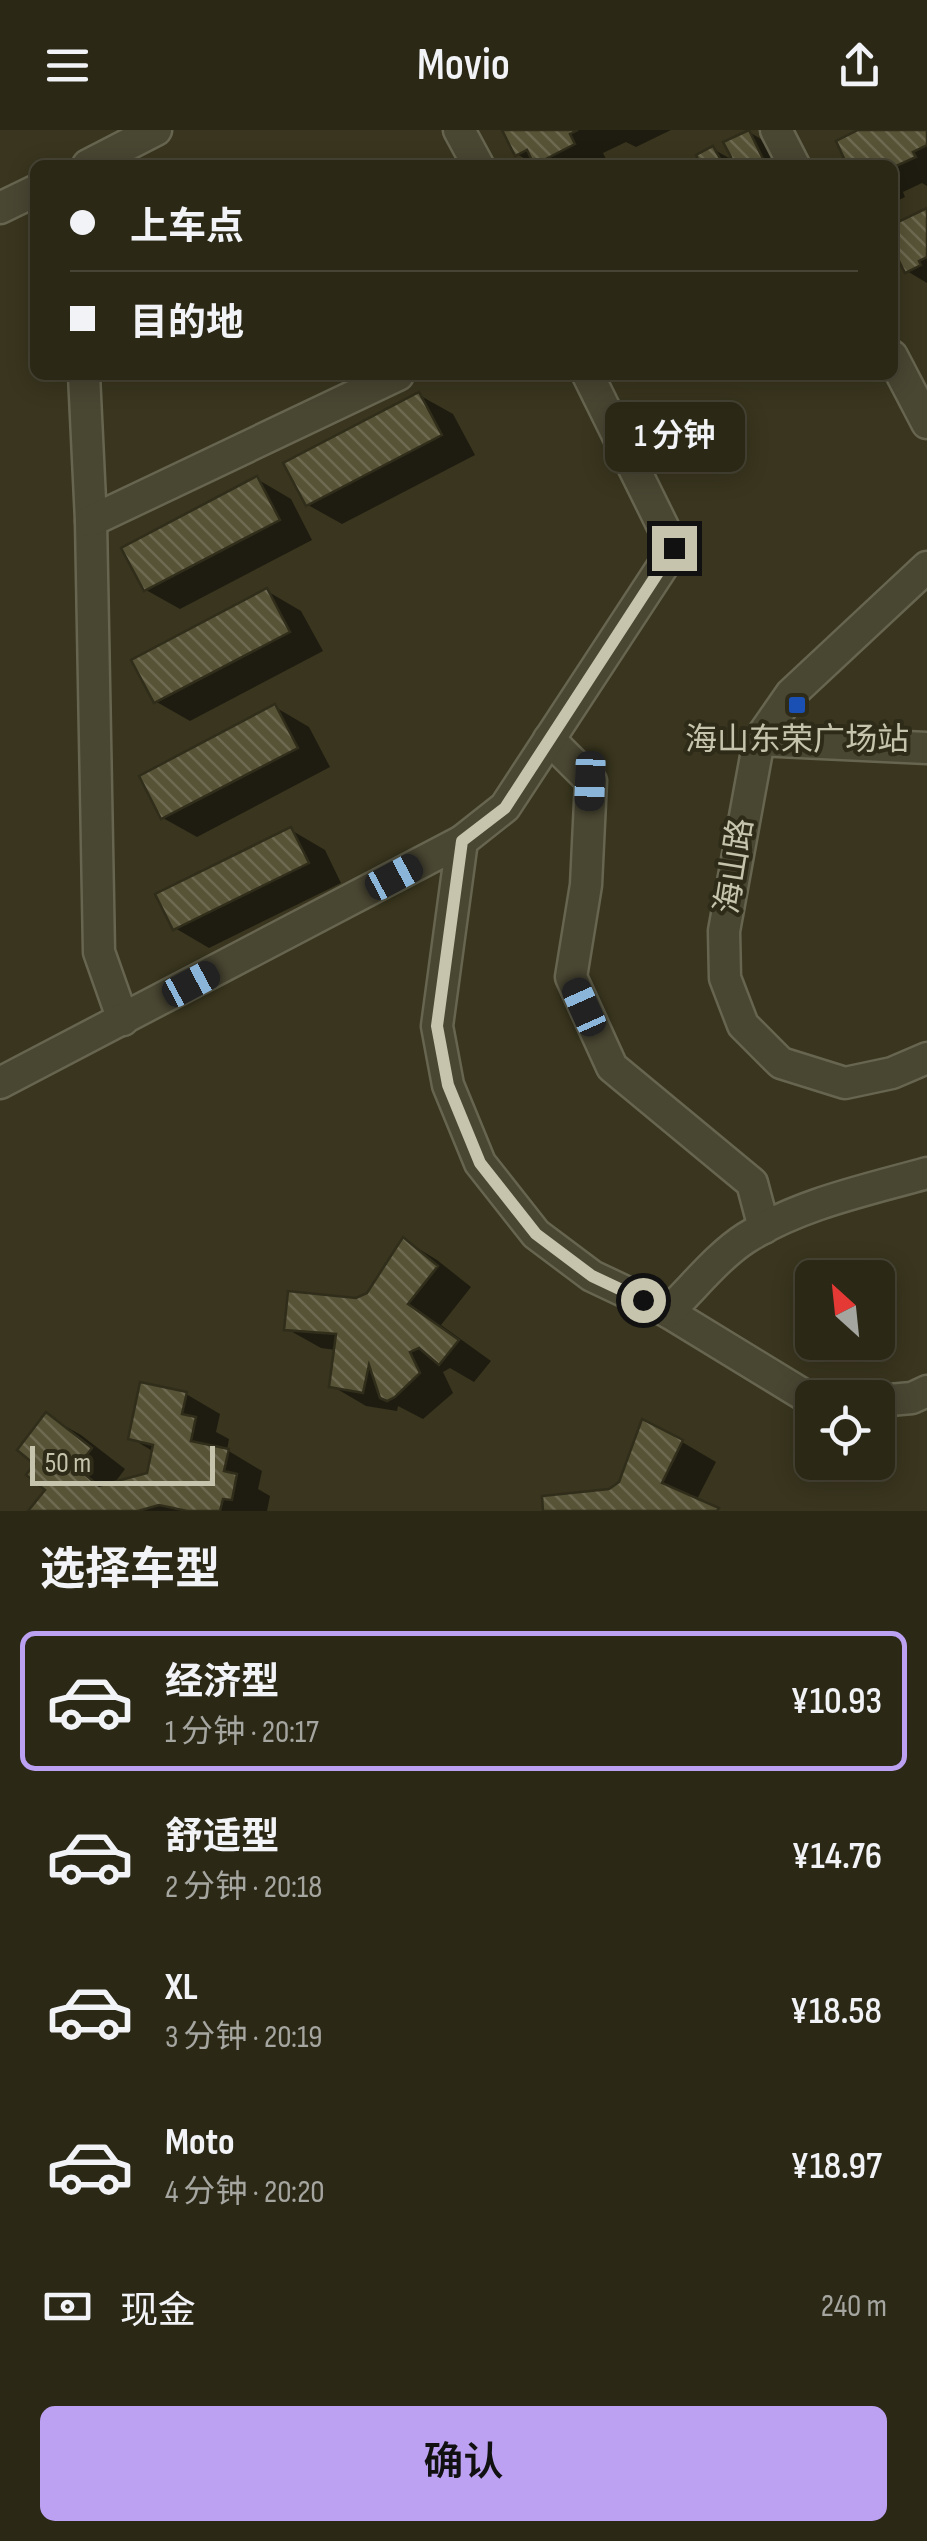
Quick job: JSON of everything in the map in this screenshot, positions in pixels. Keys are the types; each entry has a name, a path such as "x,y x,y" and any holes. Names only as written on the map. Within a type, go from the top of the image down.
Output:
{"street":[{"path":"98,160 156,130"},
{"path":"459,130 475,160"},
{"path":"769,160 773,130"},
{"path":"773,130 791,160"},
{"path":"0,208 30,193"},
{"path":"898,367 927,423"},
{"path":"84,380 91,521 99,952 123,1020"},
{"path":"91,521 387,380"},
{"path":"0,1083 462,841 505,808 674,548 590,380"},
{"name":"海山路","path":"927,567 790,694 758,740 724,931 725,978 743,1025 781,1063 846,1083 892,1073 927,1058"},
{"path":"550,739 590,781 586,884 571,977 612,1067 752,1183 764,1228"},
{"path":"758,740 927,748"},
{"path":"462,841 437,1026 448,1085 480,1163 536,1234 592,1276 668,1312 795,1390"},
{"path":"668,1312 742,1240 764,1228 836,1199 927,1173"},
{"path":"895,1399 912,1398 927,1391"}],"building":[{"path":"502,130 578,130 570,134 575,144 544,160 532,160 527,150 515,156"},
{"path":"749,130 764,160 726,160 731,157 723,142"},
{"path":"858,130 927,130 927,145 913,152 916,157 898,165 898,160 845,160 836,141"},
{"path":"713,146 721,160 698,160 696,155"},
{"path":"927,208 927,257 905,273 898,259 898,222"},
{"path":"419,392 442,435 306,506 283,463"},
{"path":"257,476 280,520 144,591 121,548"},
{"path":"267,588 290,632 154,703 131,660"},
{"path":"275,704 298,748 161,819 139,776"},
{"path":"291,827 309,863 173,930 155,894"},
{"path":"403,1237 438,1266 408,1304 459,1340 439,1365 419,1348 410,1352 420,1373 387,1401 380,1398 369,1365 363,1393 329,1387 336,1334 284,1330 288,1291 356,1298 367,1293"},
{"path":"140,1382 187,1392 182,1414 196,1417 191,1441 229,1449 224,1471 237,1474 232,1500 223,1499 220,1511 187,1511 159,1505 138,1511 28,1511 45,1490 26,1475 34,1464 17,1450 46,1412 92,1448 77,1468 99,1486 147,1473 153,1445 128,1439"},
{"path":"642,1419 683,1440 662,1483 719,1508 717,1511 543,1511 542,1496 609,1489 619,1482"}],"place":[{"name":"海山东荣广场站","path":"797,705"}],"route":[{"path":"643,1300 592,1276 536,1234 480,1163 448,1085 437,1026 462,841 505,808 674,548"}]}
